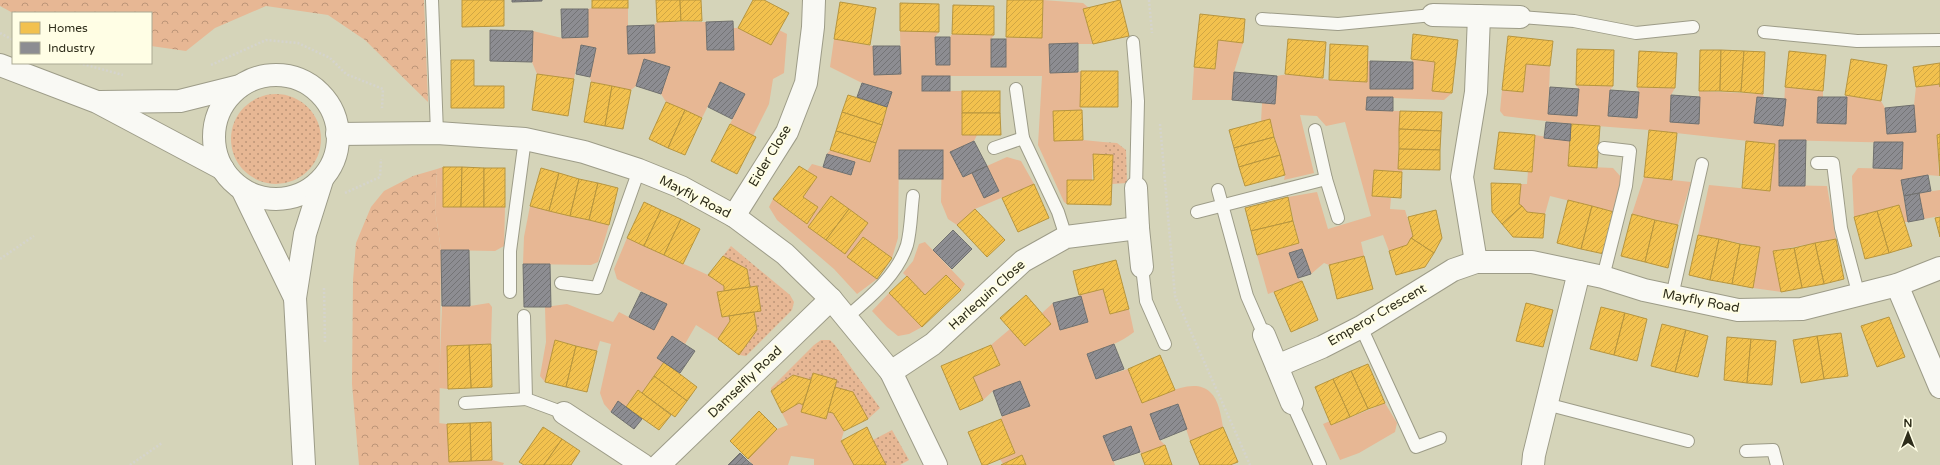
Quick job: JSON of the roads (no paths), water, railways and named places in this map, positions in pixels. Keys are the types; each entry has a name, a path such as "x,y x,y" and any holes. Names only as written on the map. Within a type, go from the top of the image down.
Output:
{"street":[{"name":"Eider Close","path":"734,216 787,132 806,83 813,27 814,0"},
{"path":"1433,14 1520,17"},
{"path":"1476,262 1462,177 1476,92 1479,16"},
{"path":"0,65 97,102 222,169"},
{"path":"97,102 180,101 241,85 259,77 279,75 299,79 316,90 329,105 335,117 338,148 333,163 322,180 304,234 295,298 304,465"},
{"path":"241,85 225,100 215,120 213,141 217,160 228,178 243,191 261,198 278,200 294,197 309,190 322,180"},
{"name":"Mayfly Road","path":"337,134 438,133 525,139 584,152 639,170 681,187 734,216 784,254 831,299 891,372 931,463"},
{"path":"1136,188 1142,267"},
{"path":"243,191 295,298"},
{"name":"Harlequin Close","path":"891,372 933,344 1022,261 1066,236 1138,228"},
{"name":"Emperor Crescent","path":"1277,366 1322,347 1361,327 1453,270 1476,262 1532,262"},
{"name":"Mayfly Road","path":"1532,262 1603,277 1644,290 1738,310 1802,309 1859,296 1897,285 1940,268"},
{"path":"1533,465 1546,404 1579,272"},
{"path":"1897,285 1940,387"},
{"name":"Damselfly Road","path":"659,465 831,299"},
{"path":"1264,335 1292,403"},
{"path":"564,413 643,465"}],"lane":[{"path":"432,0 438,133"},
{"path":"1262,19 1338,24 1433,14"},
{"path":"1520,17 1574,21 1636,33 1693,27"},
{"path":"1764,32 1857,41 1940,40"},
{"path":"1133,42 1138,101 1136,188"},
{"path":"1016,89 1022,138 1058,212 1066,236"},
{"path":"1315,130 1326,179 1338,218"},
{"path":"994,148 1022,138"},
{"path":"510,292 510,251 525,139"},
{"path":"1603,277 1626,186 1630,151 1604,148"},
{"path":"1817,163 1833,163 1841,228 1859,296"},
{"path":"1672,296 1702,164"},
{"path":"561,283 597,288 639,170"},
{"path":"1197,212 1326,179"},
{"path":"1218,190 1247,296 1264,335"},
{"path":"846,318 874,294 897,266 907,245 913,196"},
{"path":"1142,267 1146,301 1165,344"},
{"path":"524,316 526,399"},
{"path":"1361,327 1416,448 1440,438"},
{"path":"464,403 526,399 564,413"},
{"path":"1292,403 1320,465"},
{"path":"1546,404 1688,440"},
{"path":"1746,451 1773,450 1777,465"}]}
